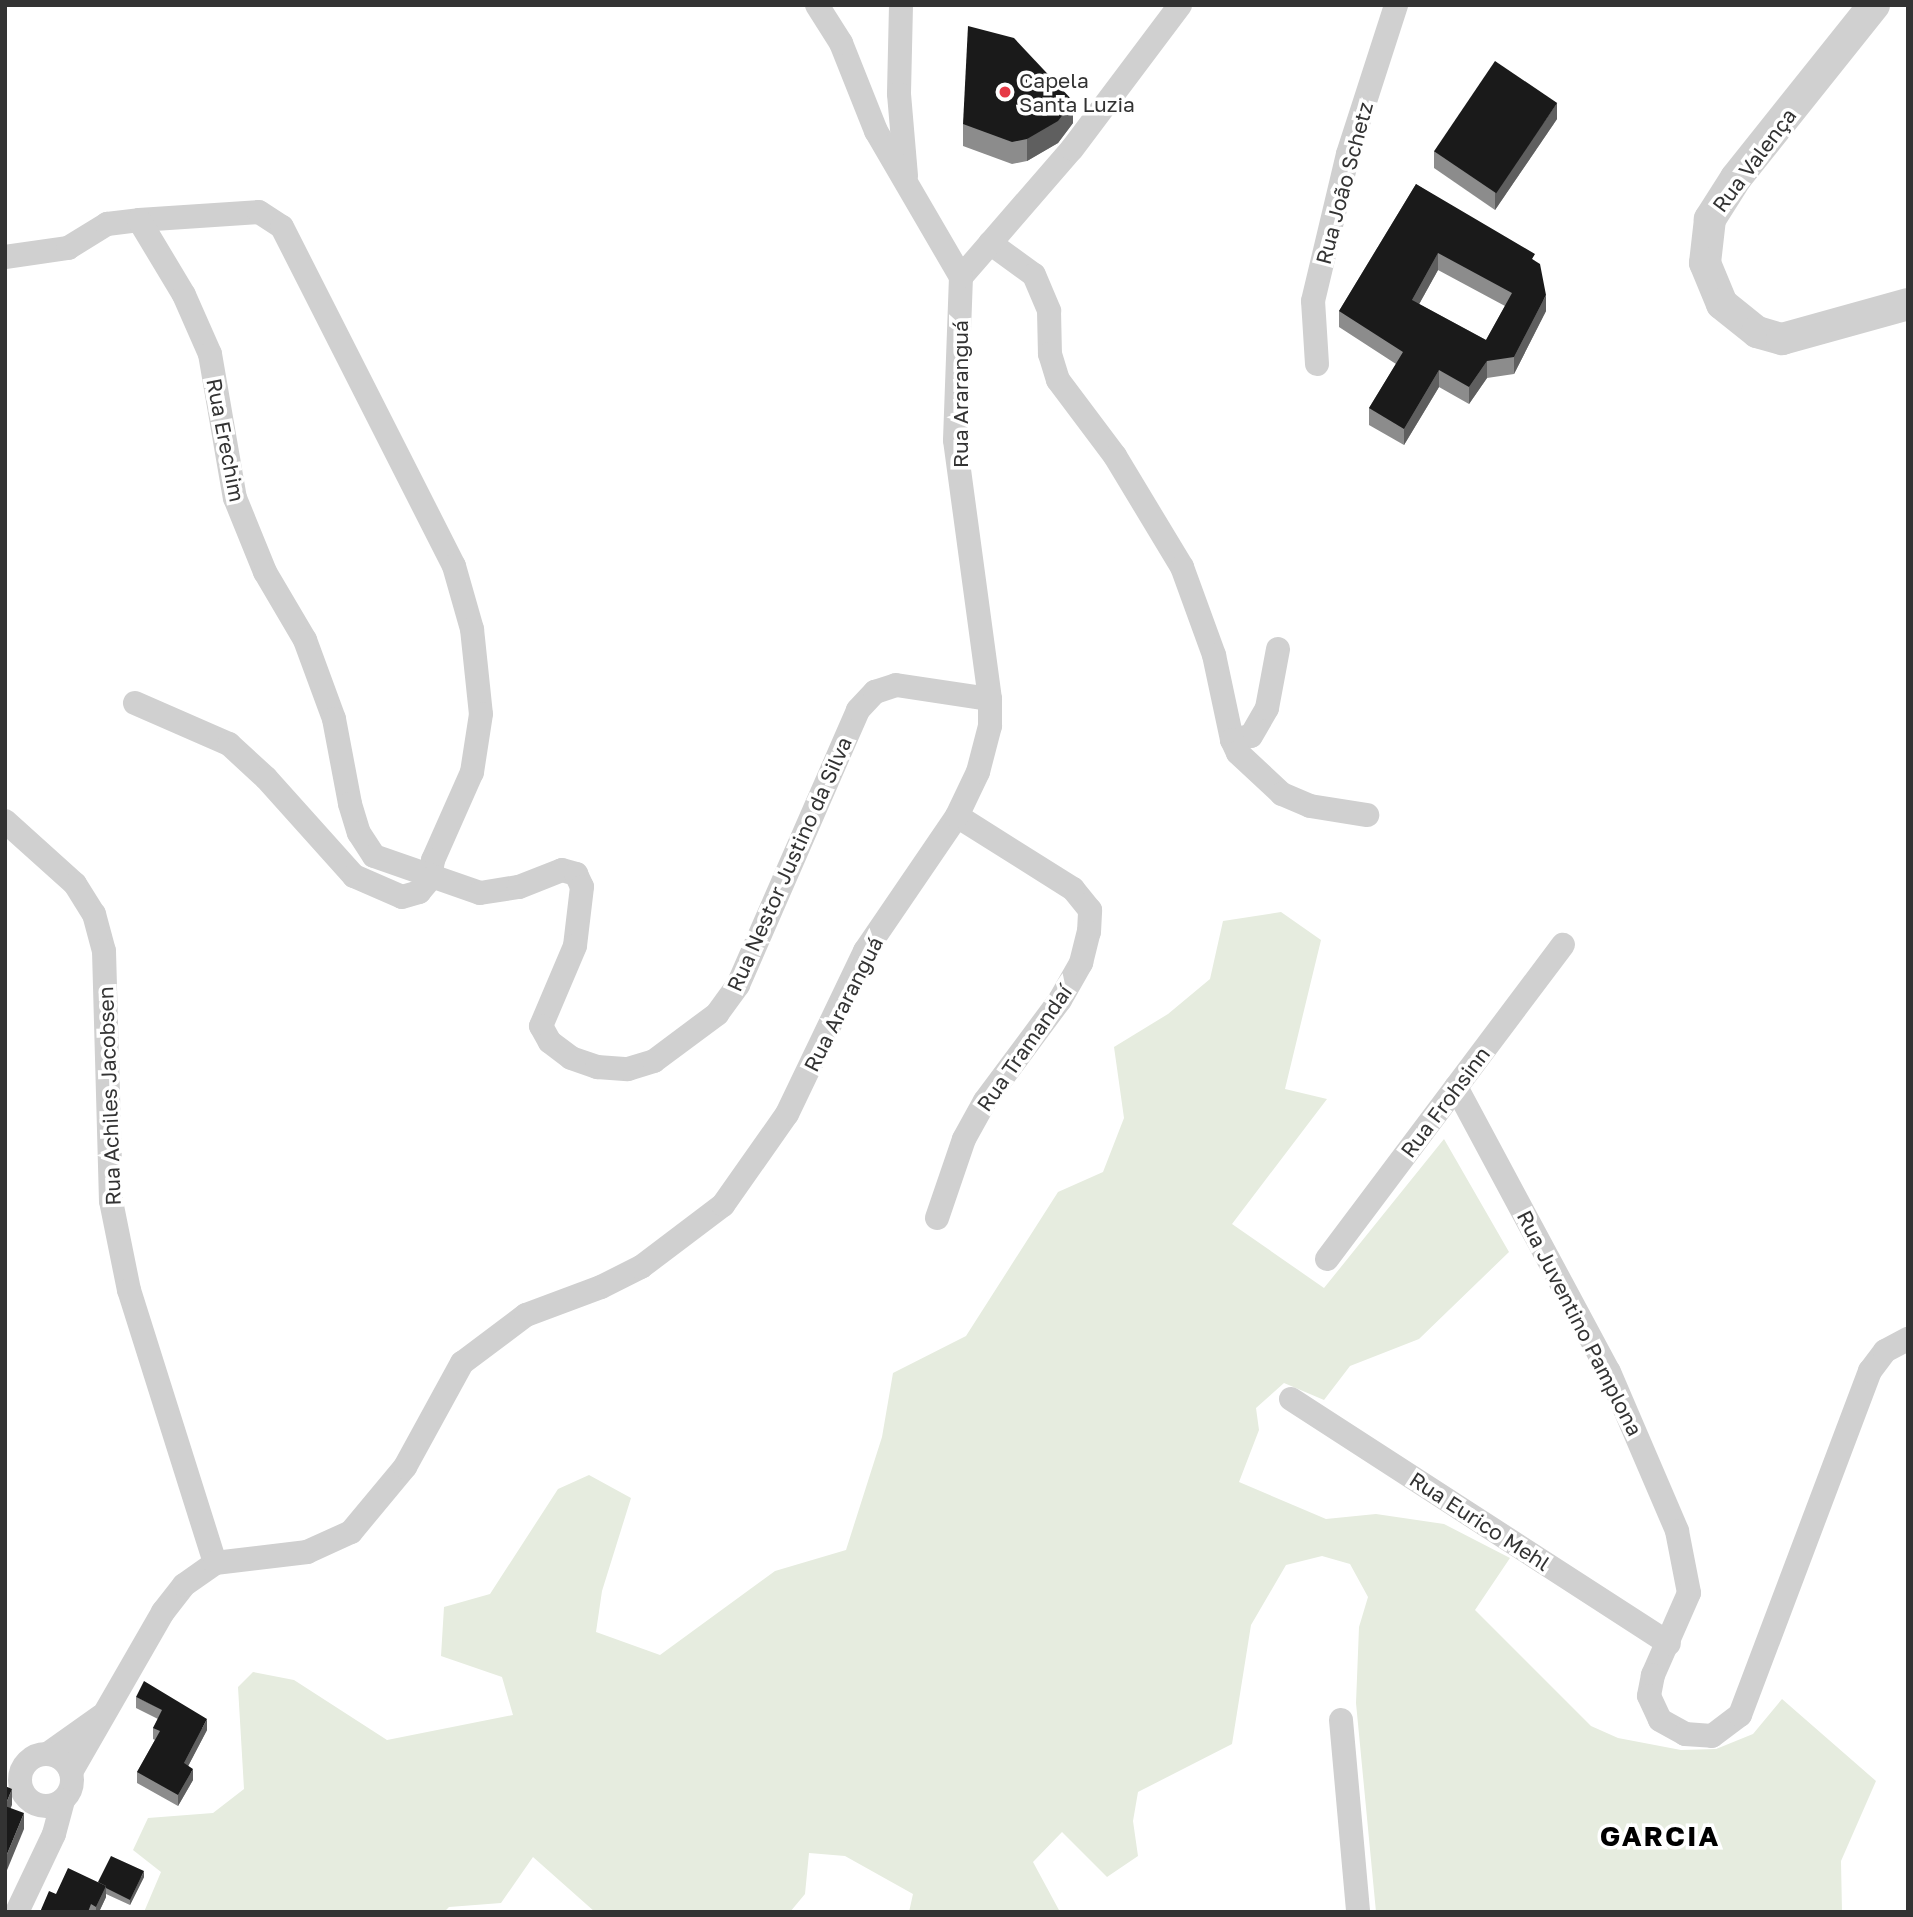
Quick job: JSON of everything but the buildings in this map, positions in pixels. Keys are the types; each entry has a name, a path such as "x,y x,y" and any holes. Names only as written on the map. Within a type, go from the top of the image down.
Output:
{"street":[{"path":"817,5 841,43 876,131 961,277 1072,149 1180,5"},
{"path":"901,5 899,94 906,183"},
{"name":"Rua João Schetz","path":"1317,364 1313,301 1348,154 1396,5"},
{"name":"Rua Valença","path":"1874,5 1737,178 1710,219 1705,263 1721,304 1756,332 1782,339 1908,304"},
{"path":"5,257 68,248 107,224 138,220 259,212 282,227 454,566 472,629 481,714 472,772 433,860 430,879 419,892 402,897 354,876 266,778 229,744 135,703"},
{"name":"Rua Erechim","path":"138,220 184,295 210,354 235,498 265,572 309,651 334,719 359,833 374,856 430,879"},
{"path":"990,243 1034,275 1049,311 1050,354 1058,380 1115,456 1182,566 1214,654 1232,740 1238,753 1282,794 1310,806 1367,815"},
{"name":"Rua Araranguá","path":"71,1772 163,1612 184,1585 215,1563 307,1552 351,1532 405,1467 462,1363 526,1315 601,1287 641,1267 723,1205 787,1114 865,951 957,816 978,772 990,726 990,699 955,440 961,277"},
{"path":"1232,740 1251,737 1267,708 1278,649"},
{"name":"Rua Nestor Justino da Silva","path":"430,879 480,893 519,887 562,870 576,874 582,887 575,946 541,1026 550,1042 571,1058 597,1067 628,1069 654,1061 717,1014 738,985 858,710 875,692 896,685 990,699"},
{"name":"Rua Tramandaí","path":"937,1218 964,1139 985,1101 1060,1000 1081,963 1089,932 1090,910 1073,890 957,816"},
{"name":"Rua Achiles Jacobsen","path":"5,821 75,884 94,914 104,951 111,1201 129,1290 215,1563"},
{"name":"Rua Frohsinn","path":"1327,1259 1563,945"},
{"name":"Rua Juventino Pamplona","path":"1456,1087 1609,1372 1677,1531 1689,1593 1653,1675 1649,1696 1660,1720 1685,1734 1712,1736 1740,1715 1751,1694 1870,1371 1885,1351 1908,1339"},
{"name":"Rua Eurico Mehl","path":"1290,1399 1668,1644"},
{"name":"Rua Araranguá","path":"49,1754 104,1714"},
{"path":"1341,1720 1358,1912"},
{"path":"17,1912 32,1875 54,1834 63,1800 71,1787 71,1772 62,1760 49,1754 34,1756 14,1770 19,1780 21,1795 39,1830 32,1875"},
{"path":"21,1795 50,1805 63,1800"}],"shaded area":[{"path":"1281,912 1321,940 1285,1089 1327,1099 1232,1224 1324,1288 1444,1139 1509,1252 1419,1339 1350,1366 1324,1400 1284,1383 1256,1408 1259,1430 1239,1482 1326,1519 1376,1514 1444,1524 1510,1558 1475,1610 1591,1726 1618,1738 1681,1750 1716,1749 1753,1734 1782,1699 1876,1781 1841,1861 1842,1912 1376,1912 1356,1703 1359,1627 1368,1597 1350,1564 1322,1556 1286,1565 1251,1625 1232,1744 1138,1792 1133,1821 1138,1856 1107,1877 1062,1832 1033,1862 1060,1912 909,1912 913,1894 845,1856 809,1853 805,1894 790,1912 595,1912 533,1857 501,1903 449,1907 444,1912 144,1912 161,1872 133,1850 148,1818 213,1813 244,1789 238,1687 253,1672 294,1680 387,1740 513,1715 502,1677 441,1656 444,1607 490,1594 558,1489 589,1475 631,1498 602,1591 596,1632 660,1655 775,1571 846,1550 882,1437 893,1373 966,1336 1058,1192 1103,1172 1124,1118 1114,1047 1168,1014 1210,979 1223,921"}],"place":[{"name":"Capela Santa Luzia","path":"1005,92"}],"district":[{"name":"GARCIA","path":"1660,1836"}]}
